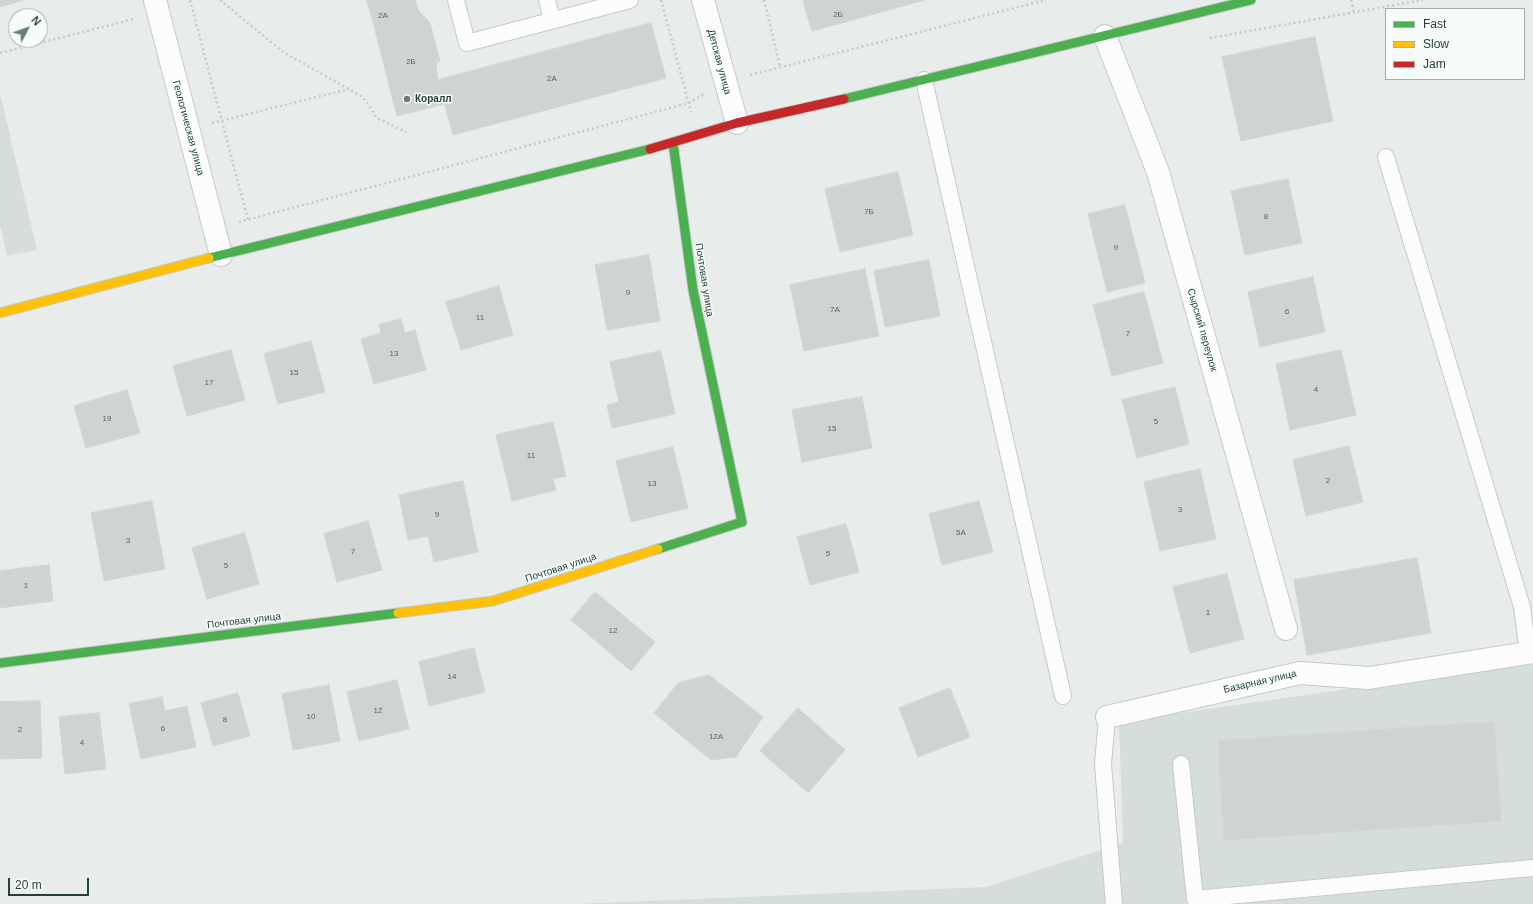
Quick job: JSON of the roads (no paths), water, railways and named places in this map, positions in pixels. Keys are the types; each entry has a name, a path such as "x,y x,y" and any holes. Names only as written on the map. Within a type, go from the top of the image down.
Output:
{"street":[{"name":"Детская улица","path":"703,0 737,124"},
{"path":"1,308 673,143 737,124 1251,0"},
{"name":"Геологическая улица","path":"156,6 221,255"},
{"name":"Сырский переулок","path":"1104,36 1158,172 1286,629"},
{"name":"Почтовая улица","path":"0,663 493,601 742,522 693,290 673,143"},
{"name":"Базарная улица","path":"1107,717 1300,673 1369,678 1531,652"}],"lane":[{"path":"456,0 467,43 630,0"},
{"path":"547,0 552,20"},
{"path":"924,80 1063,696"},
{"path":"1386,157 1522,607 1531,652"},
{"path":"1107,717 1103,764 1114,904"},
{"path":"1181,764 1195,899 1533,868"}],"place":[{"name":"Коралл","path":"407,99"}]}
